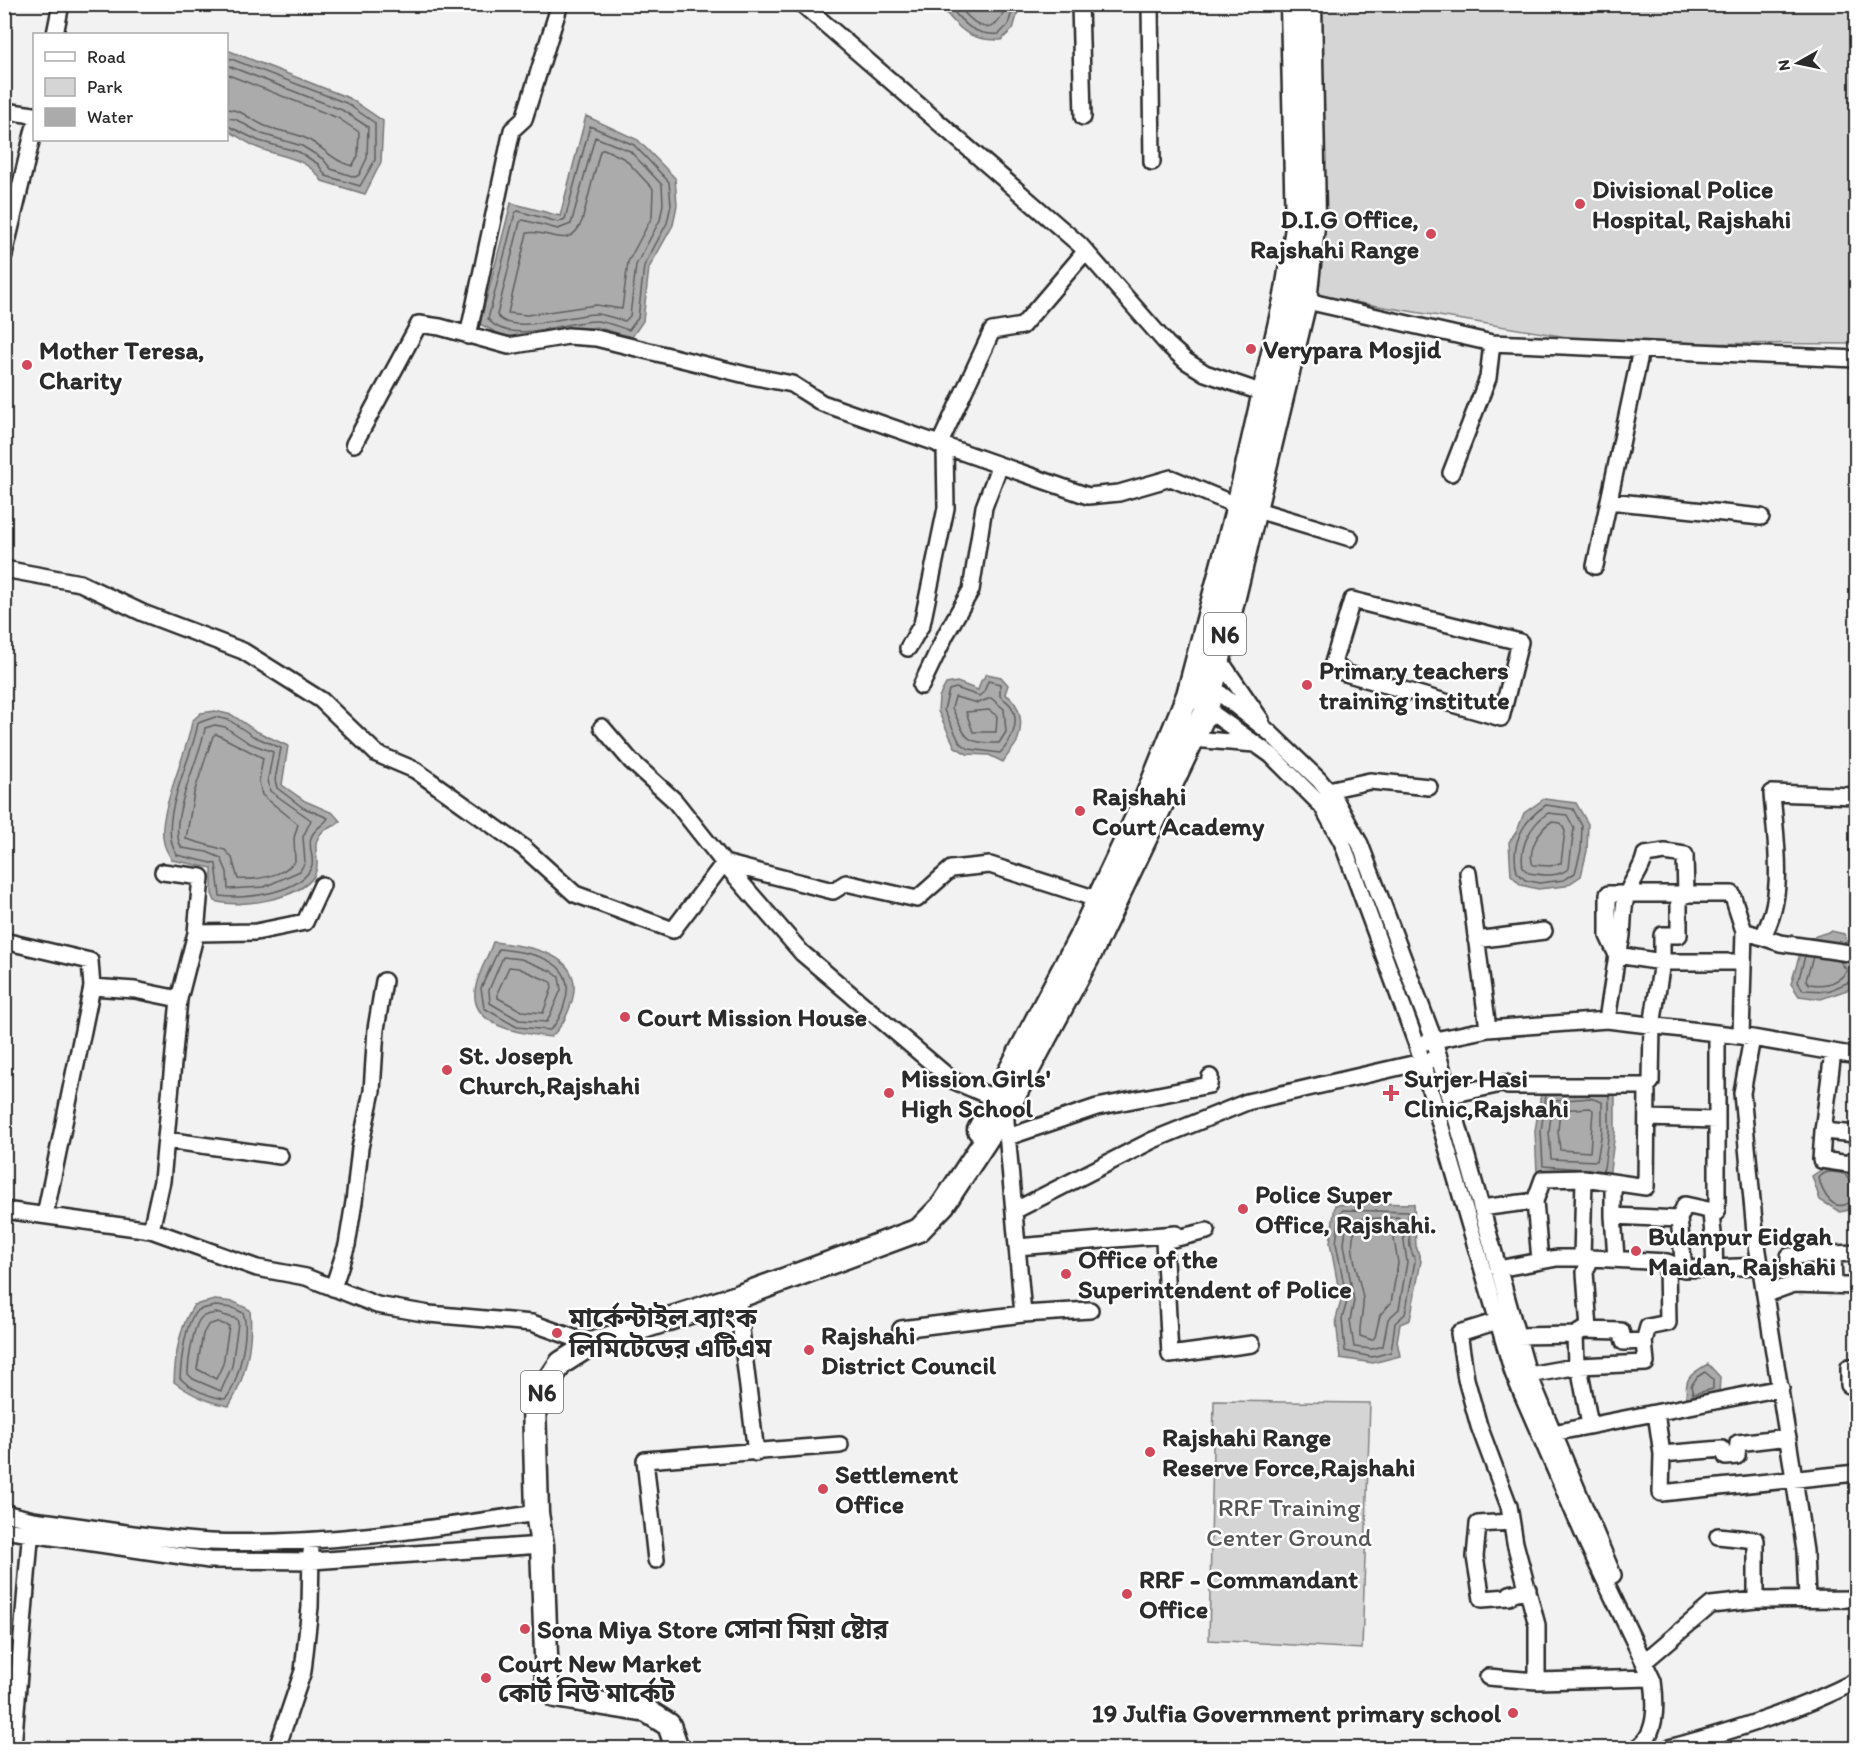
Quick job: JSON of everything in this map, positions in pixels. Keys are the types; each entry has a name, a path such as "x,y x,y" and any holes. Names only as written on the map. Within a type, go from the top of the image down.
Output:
{"highway":[{"name":"N6","path":"1292,4 1297,228 1295,298"},
{"name":"N6","path":"677,1749 669,1725 647,1711 555,1696 547,1683 542,1545 537,1513 534,1403 561,1363 591,1344 737,1297 920,1230 943,1205 1000,1104 1192,739 1209,698 1219,659 1246,508 1314,217 1310,4"},
{"name":"N6","path":"1106,902 1188,696 1193,673 1246,508"}],"street":[{"path":"55,33 61,4"},
{"path":"468,336 512,130 524,119 560,4"},
{"path":"802,4 1085,252 1167,344 1186,361 1205,373 1273,396"},
{"path":"1080,4 1083,117"},
{"path":"1150,4 1152,162"},
{"path":"4,111 33,115"},
{"path":"4,255 33,133"},
{"path":"909,648 922,624 946,508 942,446 992,331 1022,326 1085,252"},
{"path":"1295,298 1492,344 1857,359"},
{"path":"354,444 419,324 440,327 509,346 568,336 596,338 792,384 822,403 999,467 1088,496 1119,493 1171,478 1246,508 1350,538"},
{"path":"1451,473 1488,378 1492,344"},
{"path":"1595,566 1641,350"},
{"path":"921,686 946,634 971,590 984,507 999,467"},
{"path":"1609,501 1761,516"},
{"path":"4,569 80,583 143,613 243,651 321,700 377,754 415,770 523,847 575,894 672,930 724,863"},
{"path":"1352,600 1520,642 1501,718 1345,673 1333,663 1352,600"},
{"path":"1219,659 1269,732 1328,790 1360,844 1434,1040 1529,1375 1613,1575 1632,1635"},
{"path":"1193,673 1209,698 1322,806 1342,842 1417,1045 1513,1373 1588,1545 1651,1678 1656,1702 1653,1722 1641,1745 1636,1749"},
{"path":"1188,696 1209,698 1269,732"},
{"path":"602,727 631,761 674,800 724,863 802,953 952,1080 1000,1104 1008,1137 1023,1314"},
{"path":"1192,739 1255,744"},
{"path":"1328,790 1370,781 1429,787"},
{"path":"1762,937 1771,922 1777,874 1772,793 1857,796"},
{"path":"1540,1261 1535,1201 1544,1179 1584,1178 1646,1187 1647,1086 1651,1082 1652,1026 1662,962 1662,935 1679,935 1684,855 1665,852 1645,855 1642,868 1627,894"},
{"path":"724,863 833,891 846,883 917,899 951,869 990,865 1106,902"},
{"path":"151,1230 162,1182 179,999 196,933 201,877 163,872"},
{"path":"1468,873 1488,1029"},
{"path":"196,933 256,932 305,922 322,885"},
{"path":"1607,1020 1617,955 1608,936 1608,894 1732,894 1744,931 1742,962 1744,964 1746,1037 1742,1093 1755,1232 1805,1551 1807,1599"},
{"path":"1744,931 1780,943 1857,954"},
{"path":"1476,940 1545,932"},
{"path":"4,942 90,961 92,987 45,1215"},
{"path":"1617,955 1662,962 1742,962"},
{"path":"333,1288 347,1245 360,1148 372,1091 376,1029 384,981"},
{"path":"92,987 135,990 179,999"},
{"path":"1417,1045 1488,1029 1607,1020 1746,1037 1857,1056"},
{"path":"1684,1269 1679,1219 1684,1206 1717,1212 1717,1034"},
{"path":"1833,1052 1821,1160 1849,1164 1857,1158"},
{"path":"1014,1211 1153,1140 1246,1102 1439,1058"},
{"path":"1008,1137 1097,1107 1209,1085 1210,1077"},
{"path":"1450,1095 1506,1083 1508,1086 1647,1086"},
{"path":"1647,1118 1716,1120"},
{"path":"1823,1131 1857,1134"},
{"path":"166,1140 280,1156"},
{"path":"1584,1178 1586,1258 1582,1333 1577,1365 1590,1425"},
{"path":"1613,1183 1616,1258"},
{"path":"1481,1208 1535,1201"},
{"path":"4,1210 151,1230 257,1268 306,1277 377,1305 429,1314 532,1323 591,1344"},
{"path":"1711,1211 1712,1238 1716,1248 1714,1269"},
{"path":"1613,1216 1679,1219"},
{"path":"1017,1247 1211,1230 1164,1241 1170,1355 1252,1344"},
{"path":"1833,1253 1834,1286"},
{"path":"1498,1269 1557,1258 1616,1258 1667,1262 1684,1269 1789,1269 1789,1256 1857,1253"},
{"path":"1529,1375 1577,1365 1646,1363 1644,1341 1648,1327 1668,1323 1667,1262"},
{"path":"1766,1294 1794,1284 1857,1286"},
{"path":"737,1297 756,1453"},
{"path":"901,1329 1023,1314 1090,1310"},
{"path":"1498,1321 1459,1333 1469,1388 1509,1506 1537,1625 1537,1681"},
{"path":"1517,1336 1621,1331 1624,1342 1644,1341"},
{"path":"1857,1367 1849,1367 1849,1385 1857,1385"},
{"path":"1553,1432 1781,1388"},
{"path":"1656,1413 1662,1454 1661,1493 1857,1473"},
{"path":"1662,1454 1722,1449 1726,1457 1737,1456 1738,1443 1788,1437"},
{"path":"656,1560 645,1460 840,1445"},
{"path":"4,1513 33,1520 209,1542 311,1540 414,1531 537,1513"},
{"path":"13,1749 23,1650 29,1536 33,1520"},
{"path":"1511,1522 1478,1524 1475,1557 1482,1599 1509,1597 1510,1594 1528,1589"},
{"path":"4,1530 29,1536 209,1560 312,1561 542,1545"},
{"path":"1718,1536 1756,1540 1756,1600"},
{"path":"277,1749 303,1671 312,1561 311,1540"},
{"path":"1644,1662 1711,1605 1756,1600 1857,1599"},
{"path":"1488,1677 1537,1681 1651,1678"},
{"path":"1668,1749 1832,1694 1857,1681"}],"green space":[{"path":"1313,5 1856,5 1856,344 1651,343 1579,339 1318,296"},
{"name":"RRF Training Center Ground","path":"1214,1401 1370,1403 1362,1649 1209,1640"}],"water":[{"path":"940,5 1020,5 1013,29 1001,40 990,40 965,32"},
{"path":"228,50 349,98 383,121 381,162 365,194 322,181 308,166 292,158 256,147 228,131"},
{"path":"586,116 638,140 675,178 677,205 673,225 649,268 643,321 632,337 596,327 527,338 503,336 480,324 511,203 560,216"},
{"path":"987,674 1001,677 1008,685 1005,694 1015,703 1020,715 1017,742 1003,762 989,755 967,754 955,747 938,711 939,697 946,684 957,682 978,690"},
{"path":"215,711 232,715 256,731 288,746 282,785 305,801 333,813 340,821 319,836 316,845 317,866 314,876 296,891 253,903 215,901 212,894 212,868 172,860 166,850 163,831 164,817 192,721 201,713"},
{"path":"1544,799 1576,803 1588,824 1587,851 1581,876 1566,886 1538,889 1521,885 1511,875 1509,842 1517,831 1524,813"},
{"path":"1831,931 1844,934 1850,947 1856,974 1853,988 1821,999 1799,996 1791,984 1804,940"},
{"path":"493,942 522,946 551,955 562,962 570,972 574,985 572,1001 564,1021 551,1037 526,1034 499,1026 480,1011 475,1000 476,986"},
{"path":"1542,1087 1615,1088 1615,1132 1609,1178 1537,1173 1535,1131"},
{"path":"1827,1166 1851,1169 1856,1198 1849,1210 1840,1212 1820,1200 1812,1176"},
{"path":"1414,1204 1416,1246 1421,1261 1410,1320 1400,1324 1397,1341 1400,1356 1373,1363 1340,1358 1336,1319 1341,1301 1330,1243 1335,1205"},
{"path":"215,1300 234,1302 250,1310 247,1360 240,1384 229,1406 200,1397 174,1382 179,1342 189,1314 194,1305"},
{"path":"1708,1364 1720,1377 1719,1395 1687,1402 1686,1388 1689,1378"}],"place":[{"name":"Divisional Police Hospital, Rajshahi","path":"1580,204"},
{"name":"D.I.G Office, Rajshahi Range","path":"1431,234"},
{"name":"Verypara Mosjid","path":"1251,349"},
{"name":"Mother Teresa, Charity","path":"27,365"},
{"name":"Primary teachers training institute","path":"1307,685"},
{"name":"Rajshahi Court Academy","path":"1080,811"},
{"name":"Court Mission House","path":"625,1017"},
{"name":"St. Joseph Church,Rajshahi","path":"447,1070"},
{"name":"Mission Girls' High School","path":"889,1093"},
{"name":"Surjer Hasi Clinic,Rajshahi","path":"1391,1093"},
{"name":"Police Super Office, Rajshahi.","path":"1243,1209"},
{"name":"Bulanpur Eidgah Maidan, Rajshahi","path":"1636,1251"},
{"name":"Office of the Superintendent of Police","path":"1066,1274"},
{"name":"মার্কেন্টাইল ব্যাংক লিমিটেডের এটিএম","path":"557,1333"},
{"name":"Rajshahi District Council","path":"809,1350"},
{"name":"Rajshahi Range Reserve Force,Rajshahi","path":"1150,1452"},
{"name":"Settlement Office","path":"823,1489"},
{"name":"RRF - Commandant Office","path":"1127,1594"},
{"name":"Sona Miya Store সোনা মিয়া ষ্টোর","path":"525,1629"},
{"name":"Court New Market কোর্ট নিউ মার্কেট","path":"486,1678"},
{"name":"19 Julfia Government primary school","path":"1513,1713"}]}
